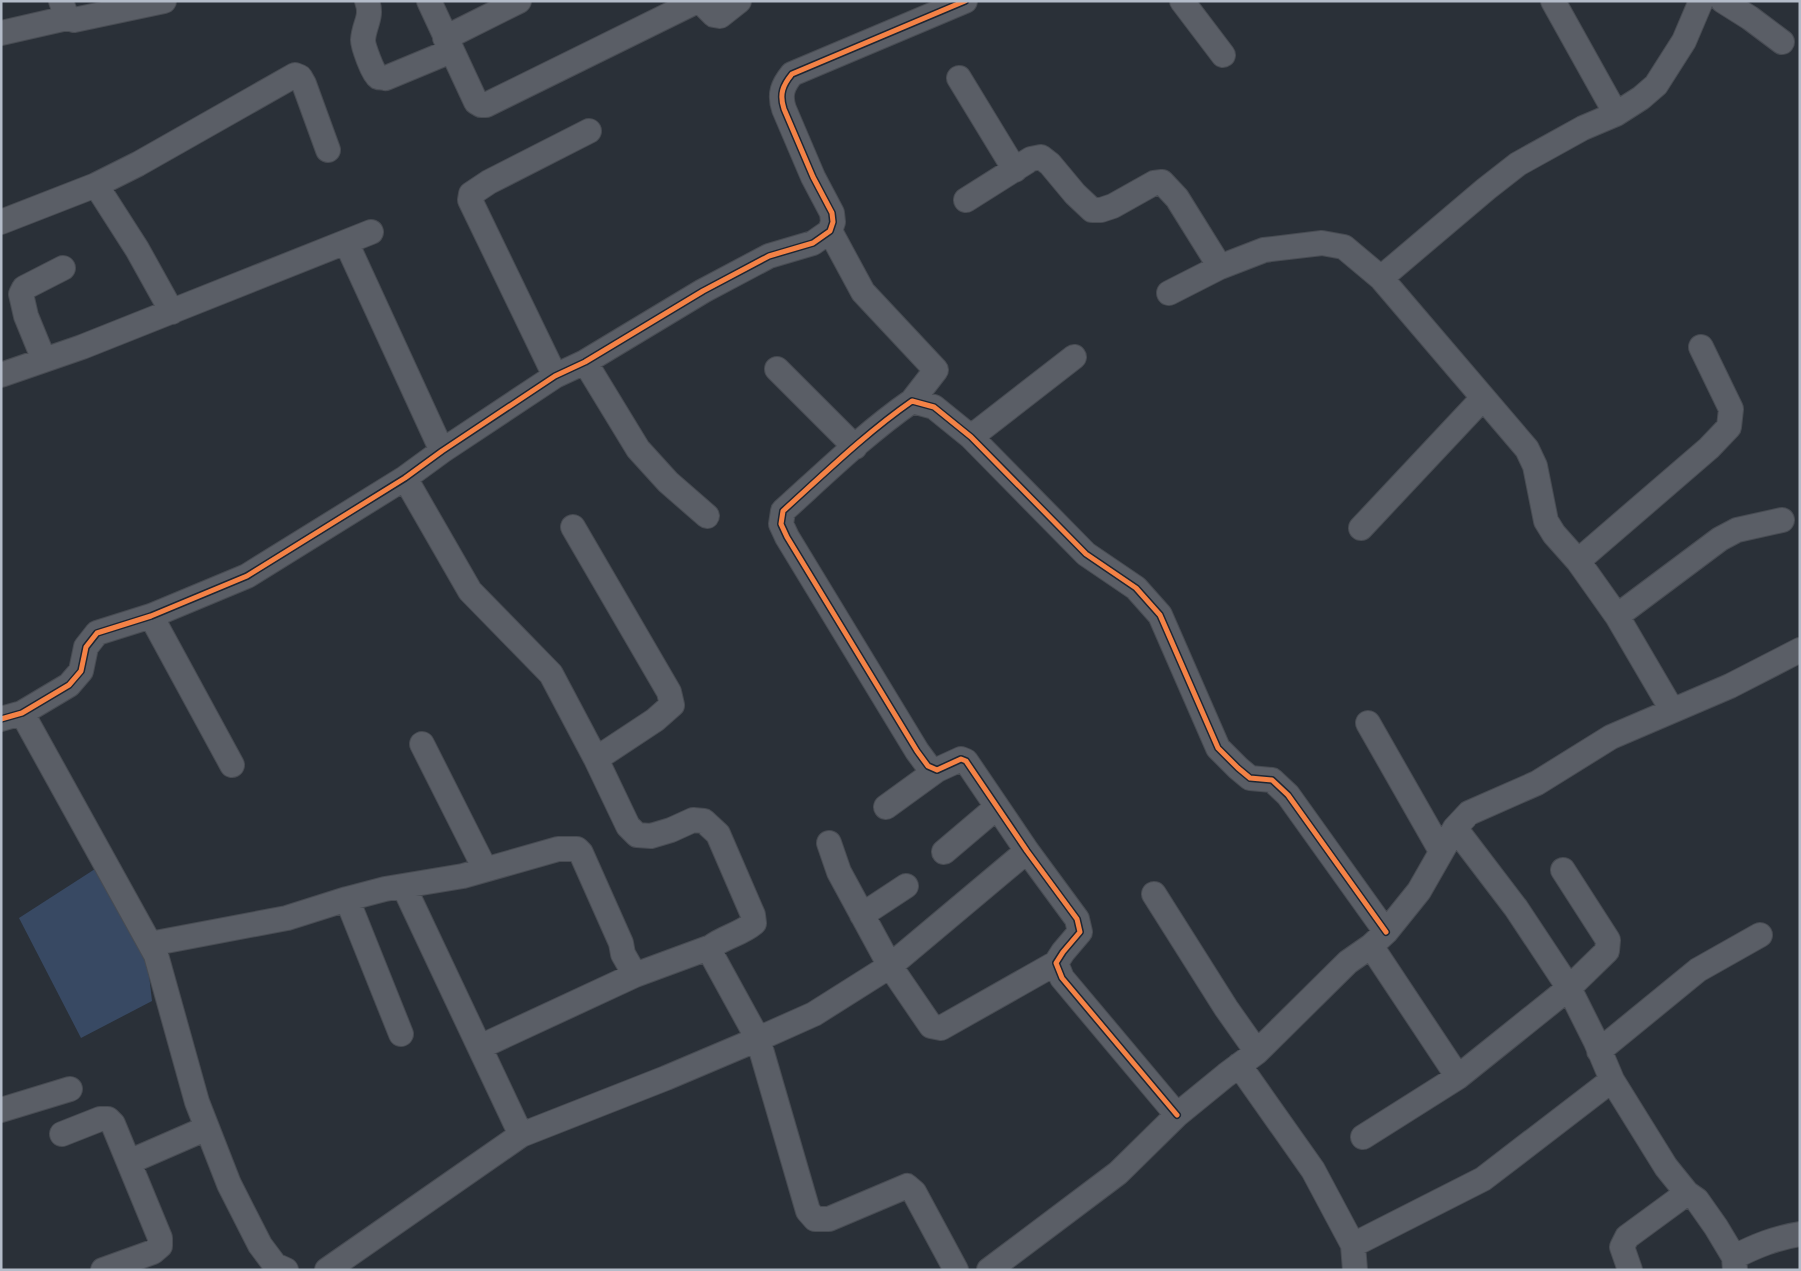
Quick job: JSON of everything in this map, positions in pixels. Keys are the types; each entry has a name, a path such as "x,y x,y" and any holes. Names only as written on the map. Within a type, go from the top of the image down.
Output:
{"street":[{"path":"1,33 64,10 74,20 164,1"},
{"path":"367,1 370,15 364,29 363,44 374,74 386,78 448,44 519,1"},
{"path":"429,1 476,102 481,105 486,105 693,3 701,2 714,16 720,16 739,1"},
{"path":"286,1270 275,1265 260,1245 229,1184 197,1102 156,955 12,716 69,685 81,671 86,647 97,633 151,616 247,576 405,478 442,451 556,376 585,362 703,290 769,256 812,242 830,231 833,222 832,213 813,177 780,100 783,85 792,74 965,1"},
{"path":"1182,1 1223,55"},
{"path":"1554,1 1616,114"},
{"path":"1381,278 1518,164 1583,128 1616,114 1642,98 1656,85 1684,41 1701,1"},
{"path":"1723,1 1782,42"},
{"path":"1,222 96,185 138,164 295,75 300,77 304,84 328,150"},
{"path":"959,78 1014,170"},
{"path":"556,376 470,200 471,194 489,182 589,131"},
{"path":"966,200 1031,159 1041,157 1050,164 1075,194 1092,210 1102,210 1113,206 1154,183 1162,182 1177,198 1220,267"},
{"path":"96,185 137,249 172,312"},
{"path":"830,231 863,292 936,370 912,401 855,447 783,511 782,524 787,537 916,751 928,766 937,770"},
{"path":"1,375 172,312 371,232"},
{"path":"346,242 442,451"},
{"path":"1169,293 1220,267 1264,250 1322,243 1344,247 1381,278 1526,449 1535,466 1546,521 1617,616 1672,710"},
{"path":"44,360 26,316 21,294 24,288 63,268"},
{"path":"1578,562 1709,448 1729,427 1731,409 1701,347"},
{"path":"971,437 1074,357"},
{"path":"585,362 638,449 668,482 707,516"},
{"path":"777,369 855,447"},
{"path":"1362,528 1483,398"},
{"path":"912,401 934,407 971,437 1086,554 1136,588 1160,615 1218,748 1250,778 1272,780 1288,795 1378,939 1458,1077"},
{"path":"405,478 470,591 551,674 596,759 628,826 637,835 651,836 694,820 704,821 718,834 754,915 754,923 748,928 719,940 711,947 635,974 480,1047"},
{"path":"1617,616 1720,539 1737,530 1782,520"},
{"path":"573,527 669,692 672,705 656,720 596,759"},
{"path":"151,616 232,765"},
{"path":"989,1270 1118,1173 1177,1115 1248,1059 1348,962 1378,939 1419,891 1455,828 1469,813 1537,783 1611,737 1730,686 1800,650"},
{"path":"1368,723 1441,851"},
{"path":"422,744 486,869"},
{"path":"829,843 839,872 890,966 931,1026 941,1028 1056,964 1063,952 1080,932 1077,919 1027,851 966,761 961,759 937,770 886,807"},
{"path":"944,852 997,807"},
{"path":"1455,828 1516,908 1569,988 1612,1080 1666,1167 1687,1193 1697,1200 1716,1227 1734,1263 1761,1243 1800,1234"},
{"path":"150,944 288,918 347,899 463,876 558,849 577,848 581,853 608,917 622,943 623,954 635,974"},
{"path":"327,1270 521,1135 666,1078 814,1014 890,966 1027,851"},
{"path":"1363,1137 1458,1077 1569,988 1607,951 1608,940 1563,870"},
{"path":"862,915 906,886"},
{"path":"404,887 521,1135"},
{"path":"1154,894 1226,1008 1248,1059 1313,1170 1353,1245 1355,1270"},
{"path":"347,899 400,1034"},
{"path":"1599,1051 1698,970 1760,935"},
{"path":"711,947 713,957 758,1039 808,1211 815,1219 829,1220 908,1186 914,1192 956,1270"},
{"path":"1056,964 1062,978 1177,1115"},
{"path":"1353,1245 1483,1179 1612,1080"},
{"path":"1,1110 70,1088"},
{"path":"62,1134 100,1119 108,1119 113,1124 160,1238 160,1246 153,1252 103,1270"},
{"path":"129,1162 207,1128"},
{"path":"1630,1270 1622,1247 1627,1237 1687,1193"}],"water":[{"path":"95,869 145,940 152,1001 81,1038 19,918"}],"cycle path":[{"path":"1,719 22,713 69,685 81,671 86,647 97,633 151,616 247,576 405,478 442,451 555,376 585,362 703,291 769,256 813,243 830,231 833,222 832,213 813,177 784,109 782,94 786,82 792,74 965,1"},
{"path":"1177,1115 1062,978 1056,963 1080,932 1077,919 1027,851 966,761 961,759 937,770 928,766 917,751 787,537 781,524 783,511 846,454 878,426 912,401 934,407 971,437 1086,554 1136,588 1160,615 1218,748 1250,778 1272,780 1288,795 1386,932"}]}
